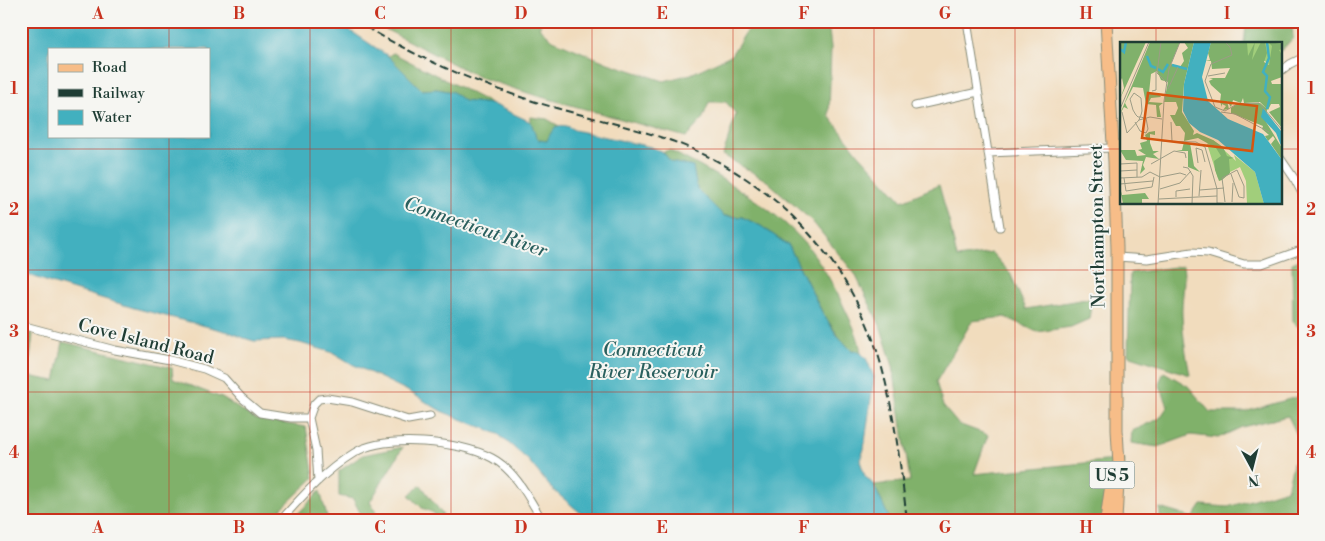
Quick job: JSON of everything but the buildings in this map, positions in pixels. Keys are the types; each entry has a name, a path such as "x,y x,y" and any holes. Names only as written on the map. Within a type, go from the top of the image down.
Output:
{"main road":[{"name":"Northampton Street","path":"1106,21 1114,148 1118,430"},
{"name":"US 5","path":"1106,520 1118,430"},
{"name":"US 5","path":"1116,520 1119,465 1118,430"}],"street":[{"path":"644,21 677,23 716,21"},
{"path":"967,21 1000,227"},
{"path":"1282,70 1304,57"},
{"path":"914,106 978,92"},
{"path":"988,153 1114,148"},
{"path":"1282,160 1304,197"},
{"path":"1117,257 1148,259 1192,252 1208,252 1244,264 1262,264 1304,248"},
{"name":"Cove Island Road","path":"21,325 115,350 204,368 224,378 242,398 260,413 291,418 309,418"},
{"path":"318,481 316,450 309,418 314,404 319,399 327,398 352,402 408,420 430,416"},
{"path":"281,520 331,469 356,452 373,446 407,441 469,449 492,458 509,471 523,489 542,520"}],"green space":[{"path":"369,21 538,21 541,24 539,27 553,40 608,63 664,81 691,74 731,55 748,29 828,23 831,47 829,116 858,153 902,201 939,185 957,258 992,253 1010,273 1026,309 1092,298 1089,319 1071,327 1037,332 1005,317 972,321 936,382 943,406 958,424 988,435 974,474 1125,459 1111,520 890,520 874,485 910,481 893,366 880,325 855,274 812,221 767,181 723,155 736,114 726,102 709,102 702,120 686,137 531,94 479,77"},
{"path":"1243,21 1292,22 1293,38 1282,50 1282,42 1244,42 1246,26"},
{"path":"393,53 492,104 464,101 453,92 437,89 422,90 388,56"},
{"path":"531,117 547,119 559,126 554,129 547,141 539,140 533,129"},
{"path":"669,150 741,191 775,215 804,242 821,265 836,291 854,329 861,353 851,350 844,344 822,312 789,246 761,226 742,217 724,216 697,189 693,167 671,162 663,152"},
{"path":"1304,258 1304,332 1293,322 1292,263"},
{"path":"1183,266 1182,323 1190,375 1128,355 1130,273"},
{"path":"21,331 33,334 28,376 55,381 63,342 172,368 173,379 222,398 255,419 306,427 314,478 269,520 21,520"},
{"path":"1164,372 1188,386 1210,412 1244,412 1304,395 1304,520 1160,520 1160,508 1193,518 1202,505 1228,507 1287,489 1299,439 1288,416 1242,427 1218,438 1191,435 1158,447 1131,443 1132,431 1160,418 1168,406 1159,383"},
{"path":"403,447 370,502 379,518 385,520 364,520 353,499 339,496 339,471 363,455"},
{"path":"421,485 446,520 436,520 434,513 422,508 409,495"},
{"path":"320,491 328,520 292,520"}],"water":[{"name":"Connecticut River Reservoir","path":"21,21 336,21 388,56 422,90 437,89 453,92 464,101 492,104 531,122 536,137 539,140 547,141 557,126 565,126 574,130 651,147 663,152 671,162 693,167 697,189 724,216 742,217 761,226 789,246 822,312 836,334 851,350 861,353 866,358 874,377 864,449 860,461 865,476 874,485 890,520 589,520 552,489 528,460 498,434 441,411 406,390 352,364 334,353 284,340 254,341 229,332 134,308 21,272"}],"railway":[{"path":"356,21 422,57 491,87 539,103 669,140 704,155 738,173 769,196 797,221 823,250 845,281 863,315 877,351 892,413 907,520"}],"water label":[{"name":"Connecticut River","path":"476,226"}]}
